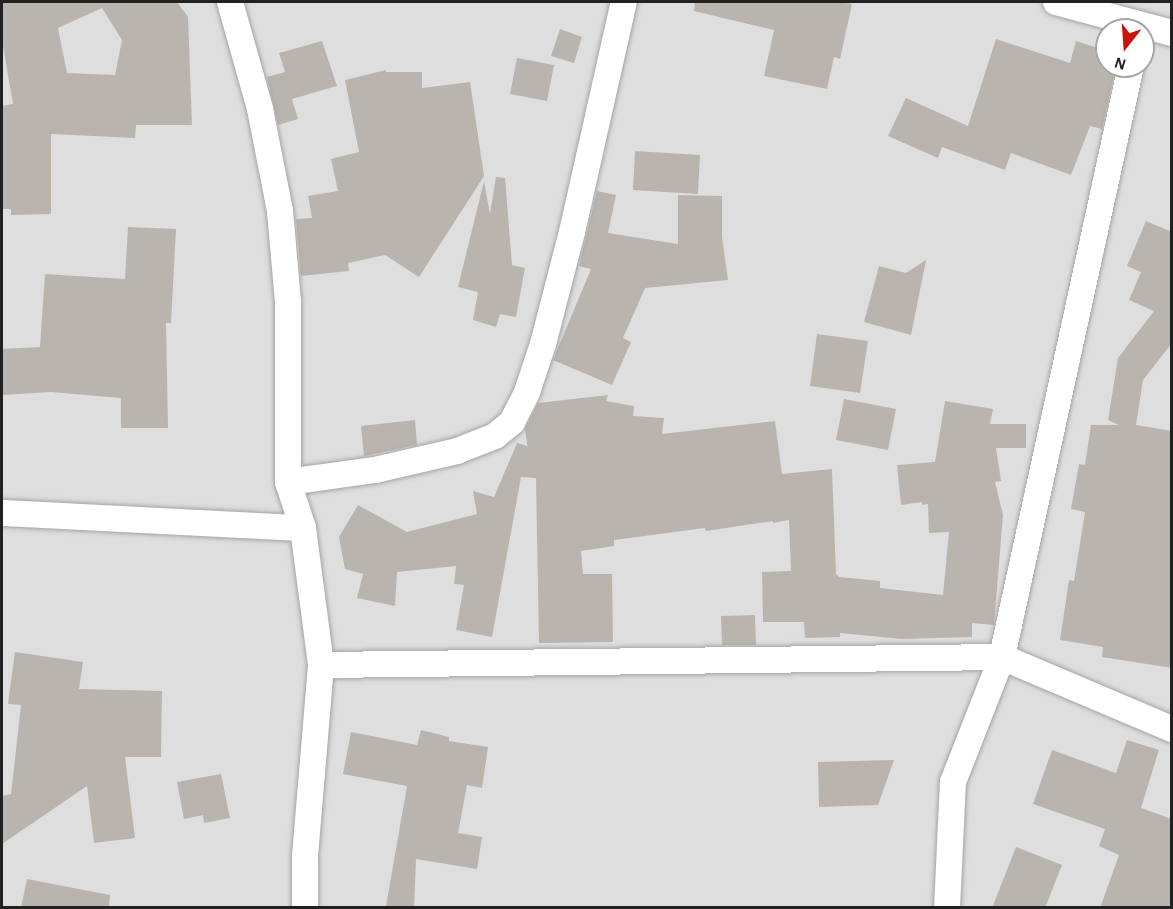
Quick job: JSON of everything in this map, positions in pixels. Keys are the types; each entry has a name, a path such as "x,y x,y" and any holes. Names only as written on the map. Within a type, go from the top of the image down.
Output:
{"street":[{"path":"230,2 260,109 280,212 288,302 288,482 303,528 321,665 305,856 305,908"},
{"path":"288,482 375,470 456,451 495,436 512,422 527,392 543,344 572,232 624,2"},
{"path":"1056,2 1142,18"},
{"path":"1155,24 1172,33"},
{"path":"947,908 953,782 1002,657 1128,78"},
{"path":"2,513 303,528"},
{"path":"321,665 1002,657 1172,729"}],"shaded area":[{"path":"2,2 1171,2 1171,907 2,907"}],"building":[{"path":"2,2 177,2 188,17 192,125 136,125 135,138 51,134 51,214 11,215 11,209 2,209 2,106 13,104 2,40","holes":["102,8 122,40 115,75 67,73 58,28"]},
{"path":"695,2 839,2 852,4 840,59 834,57 827,89 764,76 774,30 694,11"},
{"path":"560,29 582,37 574,63 551,56"},
{"path":"996,39 1070,63 1076,41 1095,47 1095,78 1113,78 1102,129 1090,126 1071,175 1011,153 1005,170 942,147 938,158 888,136 906,98 968,126"},
{"path":"322,41 337,86 292,99 298,119 278,125 267,77 285,72 279,53"},
{"path":"517,58 554,65 547,101 510,94"},
{"path":"386,70 386,72 422,72 422,88 470,82 484,176 419,277 385,255 348,263 349,271 301,276 296,219 312,218 308,196 338,191 331,159 359,152 345,80"},
{"path":"635,151 700,155 698,194 633,190"},
{"path":"496,177 505,178 512,265 525,268 516,317 500,314 496,327 473,320 478,292 458,287 484,181 490,214"},
{"path":"597,191 616,195 608,233 678,244 678,195 722,196 722,237 728,280 645,288 623,338 631,342 612,385 553,360 591,269 579,266"},
{"path":"1146,221 1172,232 1172,343 1143,380 1136,425 1172,431 1172,668 1102,657 1103,647 1060,640 1069,580 1074,581 1085,512 1071,509 1079,464 1085,465 1091,425 1119,425 1108,420 1118,358 1154,311 1129,300 1141,272 1127,266"},
{"path":"128,227 176,229 171,323 166,323 168,428 121,428 121,398 51,392 2,395 2,349 40,347 45,274 125,279"},
{"path":"926,260 911,335 864,322 879,266 906,273"},
{"path":"817,334 868,341 860,393 810,386"},
{"path":"608,395 606,401 634,406 633,416 664,418 662,434 775,421 782,474 832,469 836,574 839,577 880,581 880,588 943,595 949,532 929,533 928,504 922,505 922,502 901,505 897,465 935,462 945,401 993,409 990,424 1026,424 1026,448 996,448 1001,481 995,482 1003,515 994,625 972,623 972,637 901,639 840,633 840,637 805,638 804,622 763,622 762,572 791,571 789,520 614,540 614,546 581,551 583,574 612,574 613,642 539,643 536,478 521,477 492,637 456,630 464,585 454,584 456,566 397,572 395,606 357,598 363,574 345,569 339,537 358,505 407,532 477,514 473,491 494,497 517,443 527,446 528,450 525,429 538,403"},
{"path":"844,399 896,409 888,450 836,440"},
{"path":"415,420 417,445 364,456 361,426"},
{"path":"755,615 756,645 722,645 721,616"},
{"path":"15,652 83,662 79,689 162,691 161,757 125,757 135,838 94,843 87,786 2,844 2,796 11,794 21,705 8,704"},
{"path":"421,730 449,737 449,741 488,747 482,788 467,785 458,833 482,837 477,869 416,859 414,908 386,906 407,786 343,774 351,732 417,745"},
{"path":"1127,740 1159,750 1141,808 1172,819 1172,908 1100,908 1119,855 1099,846 1105,829 1033,804 1052,750 1116,773"},
{"path":"894,760 878,805 819,807 818,762"},
{"path":"221,774 230,818 204,823 203,815 184,819 177,782"},
{"path":"1016,847 1062,865 1045,908 992,908"},
{"path":"27,879 110,895 109,908 21,908"}]}
